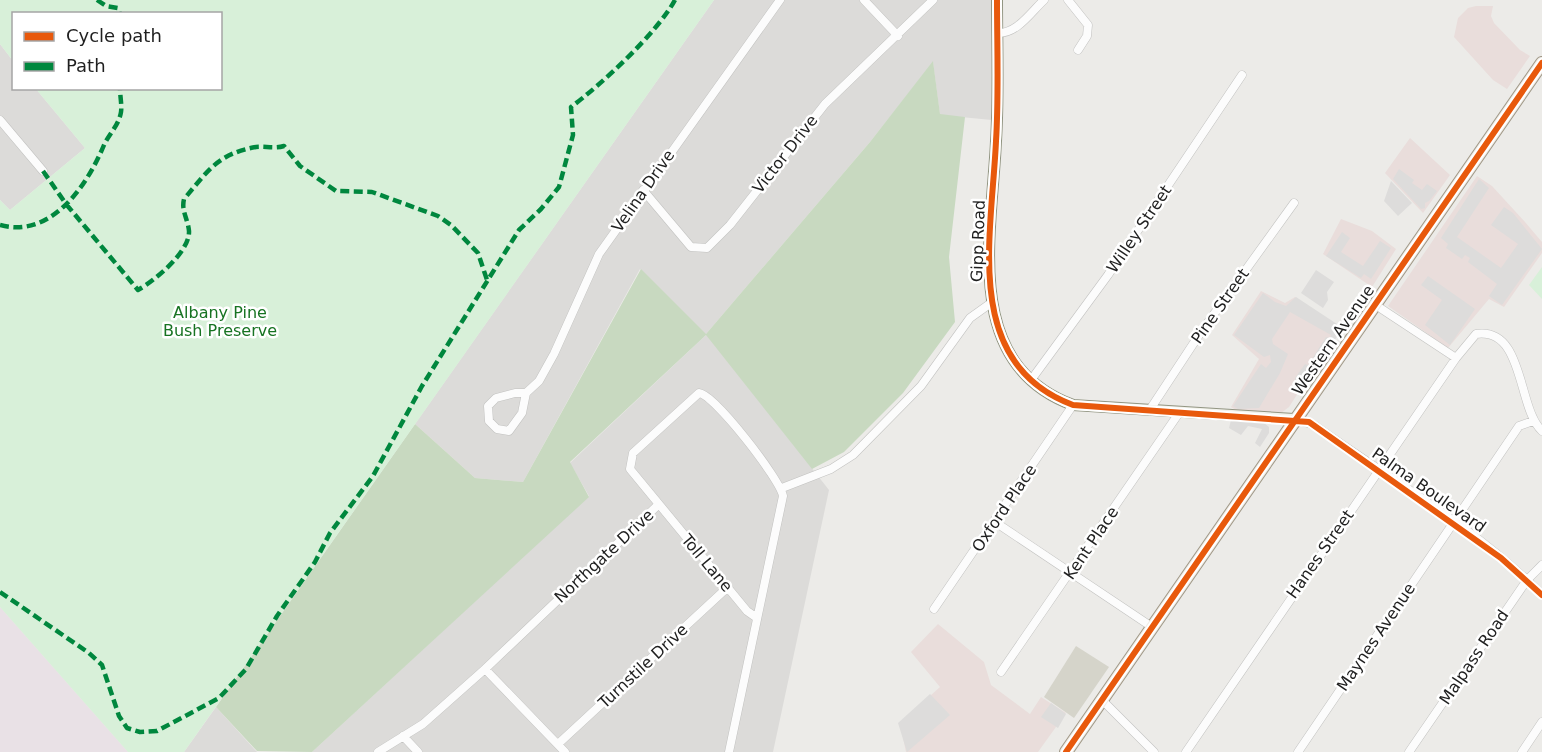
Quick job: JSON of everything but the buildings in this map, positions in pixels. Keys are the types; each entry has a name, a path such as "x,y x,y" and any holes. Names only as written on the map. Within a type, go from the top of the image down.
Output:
{"main road":[{"name":"Western Avenue","path":"1066,752 1542,63"}],"street":[{"name":"Velina Drive","path":"526,393 525,406 513,427 503,431 492,426 487,413 491,401 502,396 526,393 539,381 554,354 598,254 780,0"},
{"path":"864,0 898,36"},
{"name":"Victor Drive","path":"643,190 691,247 708,248 730,225 825,104 933,0"},
{"name":"Gipp Road","path":"997,0 997,105 990,262 991,303 1004,345 1017,365 1031,380 1051,395 1073,405 1294,419"},
{"path":"997,33 1005,33 1014,29 1044,0"},
{"path":"1068,0 1088,26 1087,36 1078,50"},
{"name":"Willey Street","path":"1031,380 1108,275 1242,75"},
{"path":"0,120 43,171"},
{"name":"Pine Street","path":"1149,411 1201,332 1294,203"},
{"path":"729,752 780,519 782,488 831,469 853,455 921,386 970,318 991,303"},
{"path":"1374,304 1455,358"},
{"name":"Hanes Street","path":"1186,752 1455,358 1476,334 1486,333 1497,338 1517,366 1533,421"},
{"name":"Northgate Drive","path":"378,752 389,742 423,724 485,669 658,505 632,474 630,458 699,393 711,398 782,488"},
{"name":"Oxford Place","path":"934,609 1073,405"},
{"name":"Kent Place","path":"1000,672 1179,413"},
{"name":"Palma Boulevard","path":"1294,419 1314,425 1454,523 1527,580 1542,595"},
{"path":"1533,421 1542,431"},
{"name":"Maynes Avenue","path":"1298,752 1519,426 1533,421"},
{"name":"Toll Lane","path":"658,505 747,611 757,618"},
{"path":"995,522 1152,627"},
{"name":"Malpass Road","path":"1409,752 1527,580 1542,565"},
{"name":"Turnstile Drive","path":"558,744 728,587"},
{"path":"485,669 565,752"},
{"path":"1102,700 1154,752"},
{"path":"1522,752 1542,722"},
{"path":"403,736 418,752"}],"shaded area":[{"path":"714,0 992,0 992,120 940,115 933,62 870,142 706,334 829,490 773,752 312,752 589,496 570,463 706,335 640,269 523,482 475,478 415,424"},
{"path":"1493,6 1491,16 1494,23 1520,50 1530,56 1507,89 1493,80 1454,37 1458,18 1468,8"},
{"path":"0,44 12,60 12,90 37,90 85,148 10,210 0,200"},
{"path":"1410,138 1450,175 1423,213 1385,173"},
{"path":"1399,169 1414,180 1412,183 1422,190 1427,184 1437,191 1425,203 1425,208 1421,209 1393,179"},
{"path":"1477,176 1492,186 1542,242 1542,253 1504,307 1489,299 1448,348 1388,306"},
{"path":"1479,179 1489,188 1457,237 1501,268 1518,244 1491,225 1504,207 1513,213 1542,249 1502,305 1489,296 1497,284 1468,262 1470,258 1465,255 1462,259 1446,248 1448,244 1441,238"},
{"path":"1391,181 1412,203 1398,216 1384,201"},
{"path":"1341,219 1372,231 1396,249 1372,287 1323,254"},
{"path":"1342,232 1350,238 1341,252 1363,266 1380,241 1391,248 1371,279 1364,274 1361,278 1326,256"},
{"path":"1316,270 1334,282 1327,292 1328,300 1323,308 1301,293"},
{"path":"1428,276 1475,309 1450,345 1425,325 1442,300 1421,285"},
{"path":"1261,291 1285,303 1295,297 1340,328 1289,407 1281,413 1238,411 1231,407 1259,359 1232,335"},
{"path":"1263,293 1275,302 1286,306 1296,297 1343,328 1300,390 1296,388 1295,378 1305,364 1308,365 1326,337 1330,338 1331,335 1290,312 1272,339 1273,344 1288,354 1280,373 1259,408 1238,409 1233,406 1261,364 1266,368 1271,362 1270,355 1264,357 1234,335"},
{"path":"1231,420 1264,423 1269,427 1269,433 1260,447 1255,443 1262,429 1248,426 1241,435 1229,428"},
{"path":"0,607 128,752 0,752"},
{"path":"938,624 984,662 991,685 1030,714 1041,697 1066,713 1038,752 906,752 900,723 940,687 911,652"},
{"path":"1076,646 1109,667 1074,718 1044,697"},
{"path":"930,694 950,715 907,752 898,723"},
{"path":"1051,703 1066,714 1058,728 1041,717"},
{"path":"216,707 257,752 184,752"}],"green space":[{"name":"Albany Pine Bush Preserve","path":"0,0 714,0 184,752 128,752 0,607 0,200 10,210 85,148 37,90 222,90 222,12 12,12 12,60 0,44"},
{"path":"933,61 940,114 965,117 949,257 955,322 903,393 844,452 812,469 706,335 570,462 589,497 312,752 257,751 216,707 415,424 475,478 523,482 641,269 706,334 870,142"},
{"path":"1542,267 1542,299 1529,285"}],"marked path":[{"path":"97,0 106,6 118,8 119,12"},
{"path":"0,592 89,653 102,665 119,716 127,728 140,732 157,731 219,698 246,669 277,616 315,562 330,533 373,476 422,386 519,230 541,209 559,187 573,135 571,107 628,57 656,27 675,0"},
{"path":"0,225 18,227 35,224 51,217 65,206 88,177 120,117 120,90"},
{"path":"43,171 66,204 138,290 170,265 184,248 189,231 183,207 184,199 214,165 243,150 284,146 300,166 336,191 372,192 438,216 451,225 478,253 487,280"}],"cycle path":[{"path":"997,0 997,123 989,255 991,292 998,328 1013,360 1037,386 1073,405 1309,422 1501,558 1542,595"},
{"path":"1066,752 1542,63"}]}
